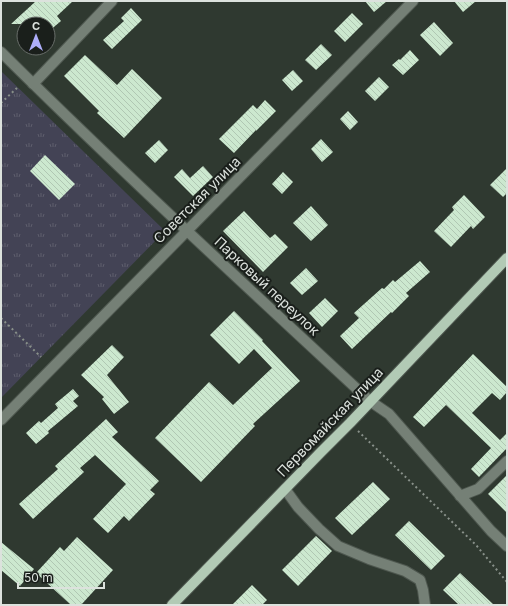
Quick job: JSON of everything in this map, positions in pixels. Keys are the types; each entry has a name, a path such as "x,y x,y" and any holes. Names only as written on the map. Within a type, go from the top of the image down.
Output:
{"main road":[{"name":"Первомайская улица","path":"172,605 350,423 507,258"}],"street":[{"path":"33,84 112,1"},
{"name":"Советская улица","path":"1,420 413,1"},
{"name":"Парковый переулок","path":"1,52 187,230 370,401 389,414 491,531 507,546"},
{"path":"460,496 478,489 507,461"},
{"path":"285,489 298,507 338,546 369,559 405,571 420,580 425,605"}],"path":[{"path":"1,103 18,87"},
{"path":"1,318 41,357"},
{"path":"350,423 476,545 507,582"}],"green space":[{"path":"1,71 165,231 1,398"}],"building":[{"path":"36,1 73,1 57,16 61,21 56,25 56,16 20,16"},
{"path":"365,1 387,1 374,12"},
{"path":"454,1 476,1 463,12"},
{"path":"131,8 142,20 112,49 103,40 124,21 121,18"},
{"path":"352,13 363,24 345,42 334,31"},
{"path":"16,19 16,24 11,24"},
{"path":"434,22 453,43 440,56 420,35"},
{"path":"321,44 332,55 316,70 305,60"},
{"path":"410,50 419,60 403,75 392,65 399,59 400,60"},
{"path":"85,55 117,85 132,69 162,98 124,138 97,113 99,111 64,76"},
{"path":"293,70 303,81 292,91 282,80"},
{"path":"379,77 389,87 375,101 365,91"},
{"path":"265,100 276,111 234,153 219,139 253,105 257,109"},
{"path":"348,111 358,122 350,130 340,119"},
{"path":"321,139 333,152 322,162 311,149"},
{"path":"159,140 168,150 155,163 145,153"},
{"path":"45,155 75,184 59,200 30,171"},
{"path":"203,166 213,177 193,196 174,177 182,169 190,178"},
{"path":"507,168 507,193 503,197 490,185"},
{"path":"283,172 293,182 282,194 272,184"},
{"path":"464,195 485,217 473,229 471,226 451,247 434,231 454,210 452,207"},
{"path":"311,206 328,225 311,241 293,223"},
{"path":"244,211 270,238 275,234 288,247 263,272 223,231"},
{"path":"420,261 430,272 406,293 409,296 392,313 391,312 352,349 340,336 359,318 354,313 382,288 384,289 393,280 395,282"},
{"path":"306,268 318,281 302,295 290,283"},
{"path":"325,298 338,311 322,327 309,313"},
{"path":"234,311 263,340 262,341 300,381 253,424 255,426 201,482 155,438 209,382 233,405 272,368 254,349 239,364 210,335"},
{"path":"112,345 124,357 107,375 129,402 114,414 102,399 104,397 81,375"},
{"path":"473,354 507,387 507,392 500,400 492,393 472,413 500,440 507,433 507,448 479,477 471,469 491,448 446,405 424,427 413,417"},
{"path":"73,389 79,396 73,401 78,406 48,431 49,433 36,444 26,433 39,421 41,423 58,408 55,404"},
{"path":"106,419 118,432 112,437 159,481 150,490 155,494 129,521 124,516 108,533 93,519 126,484 95,455 80,468 84,472 33,519 19,504 58,469 55,466"},
{"path":"507,475 507,513 488,494"},
{"path":"373,482 390,499 352,535 335,518"},
{"path":"409,521 445,556 431,570 395,535"},
{"path":"316,536 332,551 298,586 282,570"},
{"path":"77,537 113,570 81,605 71,605 36,573 60,547 64,551"},
{"path":"1,542 34,569 20,586 1,570"},
{"path":"460,573 494,605 459,605 443,590"},
{"path":"252,585 267,600 262,605 232,605"}]}
